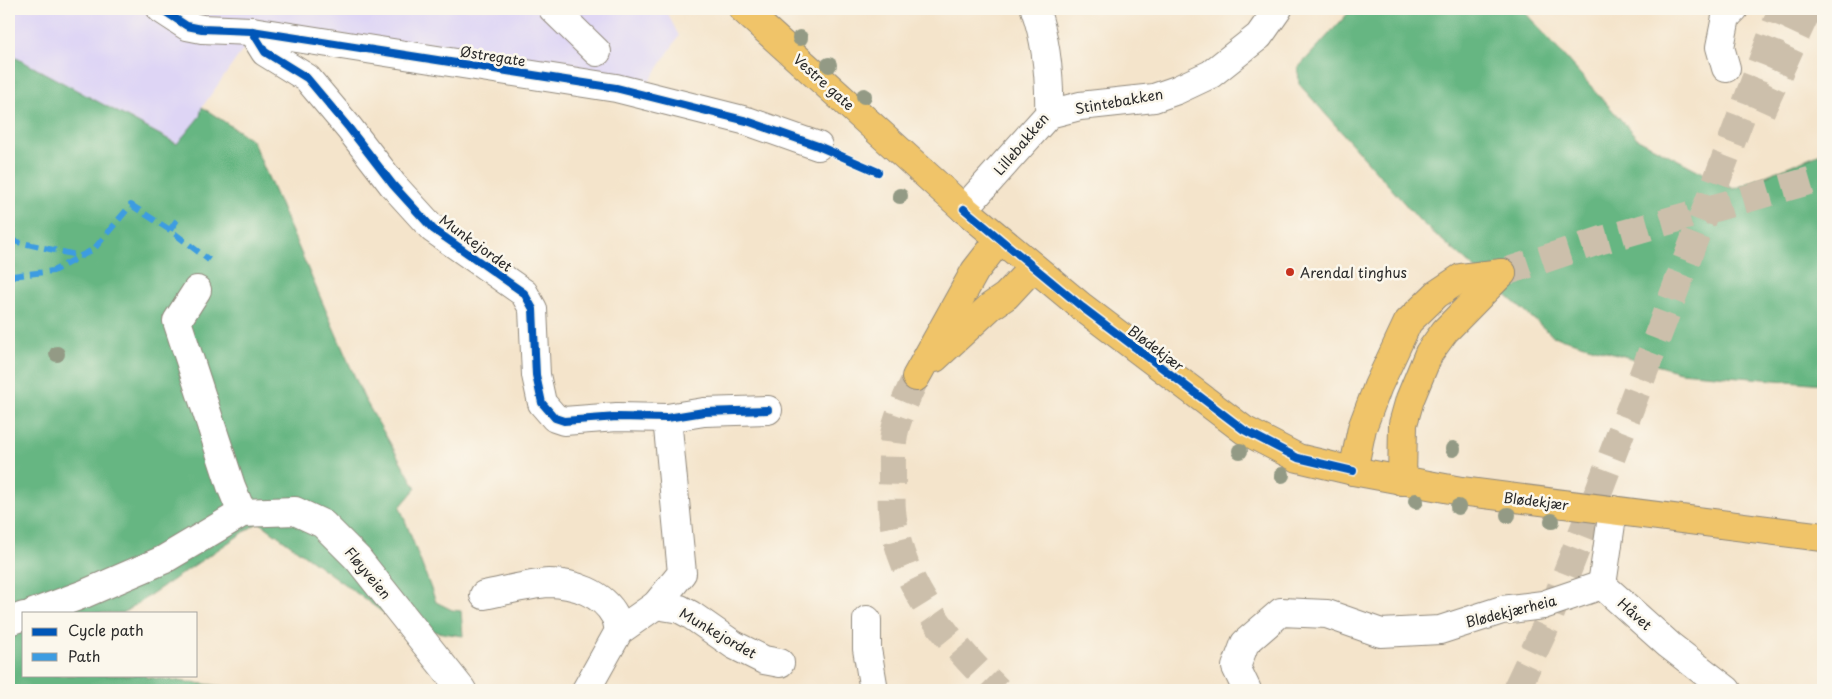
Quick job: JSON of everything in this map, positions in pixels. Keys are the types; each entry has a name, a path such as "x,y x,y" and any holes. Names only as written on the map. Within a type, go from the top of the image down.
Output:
{"main road":[{"name":"Vestre gate","path":"743,9 905,155"},
{"name":"Blødekjær","path":"905,155 1000,240 1112,330 1244,430 1298,458 1461,492 1823,537"},
{"path":"1000,240 975,271 916,376 990,307 1006,296 1033,267"},
{"path":"1353,471 1362,428 1378,386 1408,322 1438,294 1461,278 1502,273 1445,331 1429,353 1410,399 1403,424 1402,481"}],"street":[{"name":"Østregate","path":"161,9 187,26 202,29 240,23 616,88 747,121 818,146"},
{"path":"554,9 597,52"},
{"name":"Lillebakken","path":"964,209 1049,114 1050,83 1045,44 1035,9"},
{"name":"Stintebakken","path":"1049,114 1080,106 1154,98 1177,90 1211,74 1259,36 1278,9"},
{"path":"1726,68 1720,47 1726,17 1734,9"},
{"name":"Munkejordet","path":"240,23 265,52 307,78 393,185 433,229 524,293 533,309 536,375 542,403 555,418 564,421 617,417 667,418 704,412 768,410"},
{"path":"197,290 177,321 231,486 242,513"},
{"path":"586,690 619,631 656,605 682,573 667,418"},
{"path":"1602,585 1612,510"},
{"name":"Fløyveien","path":"35,612 84,594 163,560 242,513 295,511 323,524 358,559 462,690"},
{"path":"484,595 548,583 569,584 590,592 607,605 616,617 619,631"},
{"name":"Blødekjærheia","path":"1247,690 1236,667 1245,643 1281,612 1327,614 1381,633 1440,630 1502,610 1543,605 1602,585"},
{"name":"Håvet","path":"1602,585 1669,645 1727,690"},
{"name":"Munkejordet","path":"656,605 680,609 734,646 764,660 780,663"},
{"path":"9,621 22,617"},
{"path":"867,620 867,649 874,690"}],"shaded area":[{"path":"9,9 665,9 679,36 649,82 262,23 202,107 200,116 178,144 9,54"}],"green space":[{"path":"1352,9 1522,9 1638,139 1734,189 1823,152 1823,384 1680,372 1553,336 1420,221 1299,84 1298,68"},
{"path":"9,54 177,144 200,116 202,107 252,140 364,398 416,488 400,507 436,602 452,610 461,611 463,636 403,627 259,522 124,612 22,612 22,676 146,676 253,690 9,690"}],"tunnel":[{"path":"1516,690 1546,626 1782,9"},
{"path":"1761,111 1808,9"},
{"path":"1502,273 1602,240 1823,177"},
{"path":"916,377 900,413 893,439 892,510 896,536 904,562 928,609 961,652 998,690"}],"marked path":[{"path":"12,276 53,271 94,249 131,205 170,230 209,260"},
{"path":"170,230 179,217"},
{"path":"9,240 81,256"}],"cycle path":[{"path":"161,9 187,26 202,29 252,31 616,88 747,121 818,146 878,172"},
{"path":"252,31 265,52 307,78 393,185 433,229 524,293 533,309 536,375 542,403 555,418 564,421 617,417 667,418 704,412 768,410"},
{"path":"964,209 1082,307 1244,430 1298,458 1353,471"}],"place":[{"name":"Arendal tinghus","path":"1290,272"}]}
